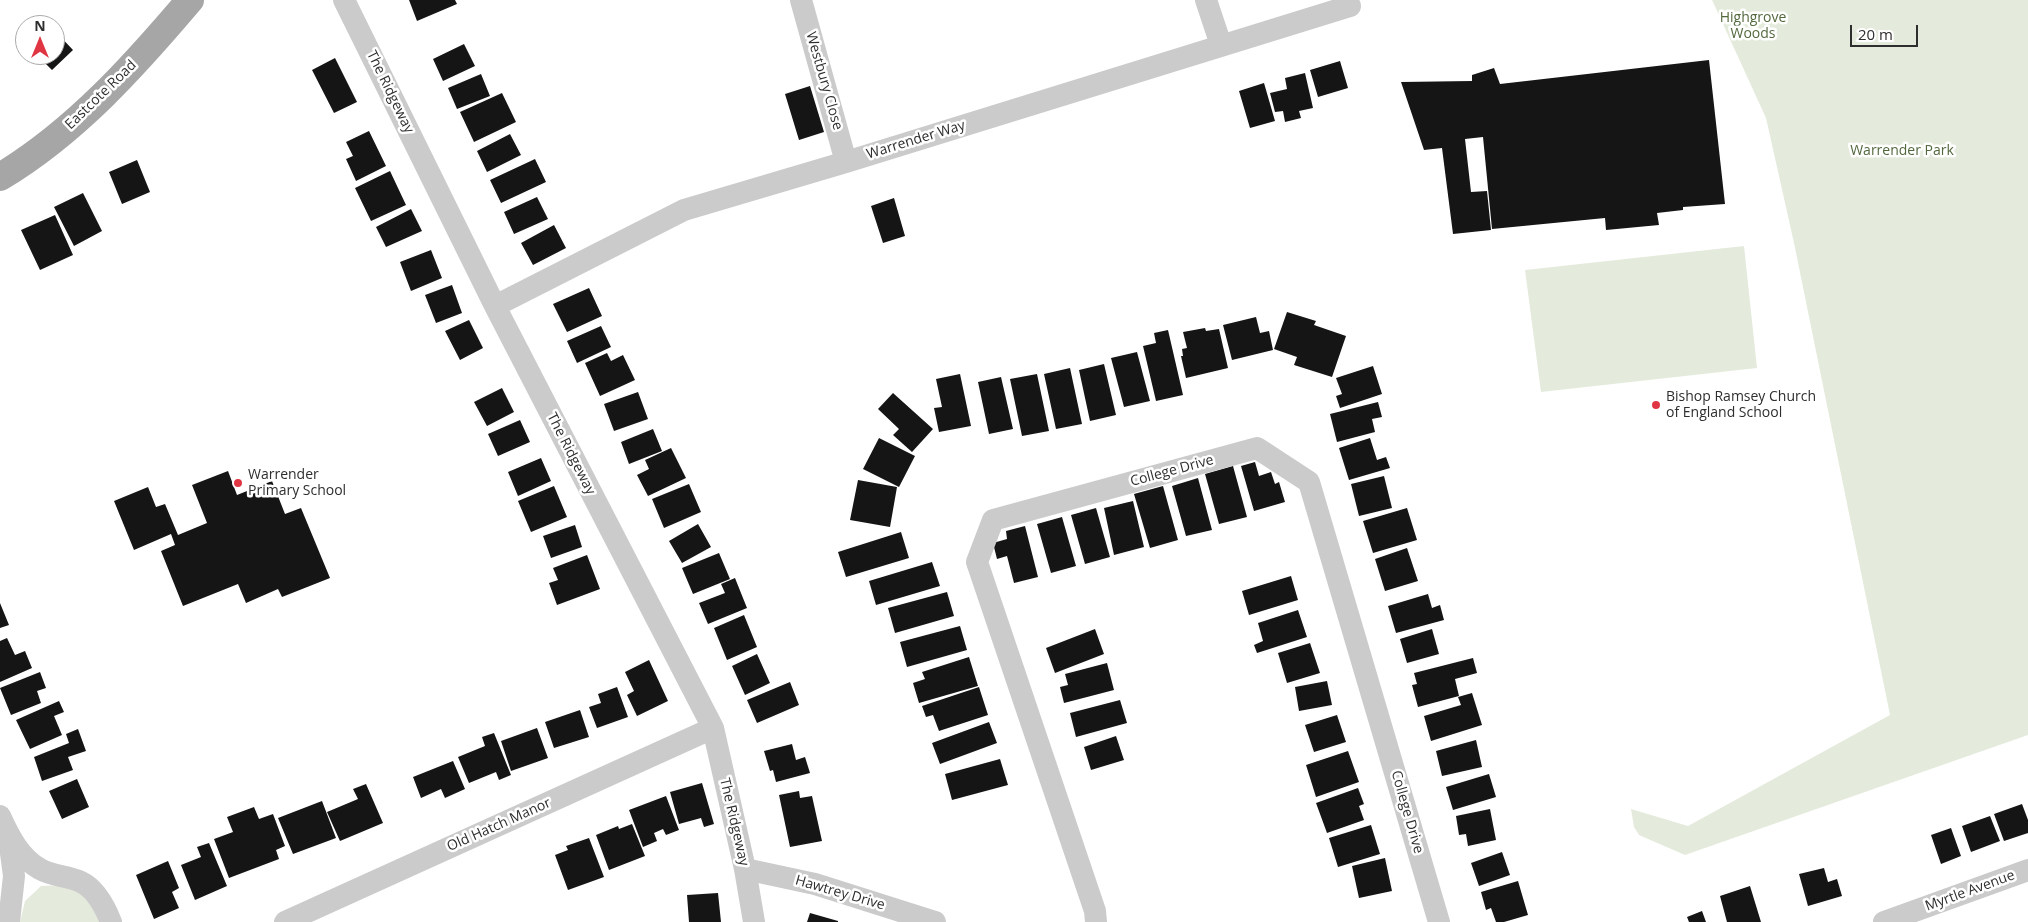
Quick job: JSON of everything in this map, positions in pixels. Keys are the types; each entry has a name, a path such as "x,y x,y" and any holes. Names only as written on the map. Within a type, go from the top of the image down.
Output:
{"main road":[{"name":"Eastcote Road","path":"0,177 58,137 126,74 190,0"}],"street":[{"name":"The Ridgeway","path":"344,0 495,306 713,728 745,869 754,922"},
{"name":"Westbury Close","path":"801,0 846,162"},
{"path":"1206,0 1221,45"},
{"name":"Warrender Way","path":"495,306 684,210 846,162 1350,6"},
{"name":"College Drive","path":"1096,922 1092,902 977,562 993,520 1257,448 1309,482 1439,922"},
{"name":"Old Hatch Manor","path":"285,922 713,728"},
{"path":"4,826 14,876 14,894 9,922"},
{"path":"4,826 26,858 40,869 81,882 93,891 104,906 111,922"},
{"name":"Hawtrey Drive","path":"745,869 814,884 934,922"},
{"name":"Myrtle Avenue","path":"1884,922 2028,870"}],"green space":[{"name":"Warrender Park","path":"1712,0 2028,0 2028,735 1685,855 1639,835 1634,827 1631,809 1688,826 1890,715 1794,243 1766,118"},
{"path":"1744,246 1757,368 1541,392 1525,270"},
{"path":"65,885 86,896 100,922 20,922 25,901 41,886"}],"building":[{"path":"409,0 455,0 457,4 417,21"},
{"path":"65,42 73,50 65,58"},
{"path":"464,44 475,66 443,81 433,59"},
{"path":"335,58 357,102 334,113 312,70"},
{"path":"1709,60 1725,204 1683,207 1683,210 1657,213 1659,225 1606,230 1605,218 1492,229 1483,137 1465,139 1471,192 1487,191 1491,230 1453,234 1442,148 1424,150 1401,82 1472,81 1472,75 1494,68 1500,84"},
{"path":"1340,61 1348,88 1318,97 1310,70"},
{"path":"47,65 57,65 52,70"},
{"path":"1305,73 1313,108 1299,111 1301,118 1285,122 1283,111 1275,112 1270,93 1287,89 1285,78"},
{"path":"481,74 490,96 457,109 448,88"},
{"path":"1264,83 1275,121 1250,128 1239,91"},
{"path":"810,86 824,132 799,140 785,94"},
{"path":"502,93 516,122 474,142 460,112"},
{"path":"369,131 386,166 356,181 346,159 353,156 346,142"},
{"path":"510,134 521,155 487,172 477,151"},
{"path":"535,159 546,182 501,203 490,180"},
{"path":"137,160 150,192 122,204 109,172"},
{"path":"390,171 406,205 371,221 355,188"},
{"path":"83,193 102,231 74,246 54,207"},
{"path":"537,197 548,219 514,234 504,212"},
{"path":"894,198 905,236 883,243 871,206"},
{"path":"411,209 422,231 386,247 376,227"},
{"path":"55,215 73,255 40,270 21,230"},
{"path":"554,225 566,248 533,265 521,243"},
{"path":"431,250 442,278 411,291 400,262"},
{"path":"452,285 462,313 436,323 425,295"},
{"path":"589,288 602,316 567,332 553,304"},
{"path":"1287,312 1316,321 1314,325 1346,336 1332,377 1294,365 1297,357 1274,349"},
{"path":"1256,317 1260,333 1269,331 1273,350 1232,360 1223,325"},
{"path":"469,320 483,348 460,360 445,331"},
{"path":"601,326 611,347 577,363 567,341"},
{"path":"1205,328 1206,331 1219,329 1228,368 1186,378 1181,356 1183,356 1182,349 1187,348 1183,332"},
{"path":"1168,330 1183,395 1156,401 1143,346 1156,343 1154,333"},
{"path":"1137,352 1150,401 1124,407 1111,358"},
{"path":"607,353 611,361 623,355 635,380 600,396 585,363"},
{"path":"1104,364 1116,415 1090,421 1079,370"},
{"path":"1373,366 1382,394 1340,408 1336,396 1342,394 1336,378"},
{"path":"1070,368 1082,424 1056,429 1044,374"},
{"path":"960,374 971,426 939,432 934,408 942,407 936,379"},
{"path":"1037,374 1049,431 1022,436 1010,379"},
{"path":"1001,377 1013,429 989,434 978,382"},
{"path":"502,388 514,412 487,426 474,402"},
{"path":"638,392 648,419 614,431 604,404"},
{"path":"893,393 933,429 912,452 893,435 899,429 878,409"},
{"path":"1378,402 1382,417 1372,419 1375,432 1337,442 1330,414"},
{"path":"520,420 530,442 498,456 488,434"},
{"path":"653,429 662,451 629,464 621,442"},
{"path":"879,438 915,456 899,487 863,469"},
{"path":"1370,438 1377,460 1386,457 1390,468 1349,480 1339,448"},
{"path":"671,448 686,478 648,496 637,475 649,469 645,460"},
{"path":"541,458 551,481 518,496 508,472"},
{"path":"1255,462 1259,476 1271,472 1275,484 1279,482 1285,502 1254,511 1241,466"},
{"path":"1233,466 1247,517 1219,524 1205,474"},
{"path":"228,471 237,495 272,481 285,514 301,508 330,578 282,597 278,589 246,603 238,584 183,606 161,551 175,545 171,534 134,550 114,501 148,487 156,507 165,504 178,535 207,523 192,485"},
{"path":"1384,476 1392,508 1359,516 1351,484"},
{"path":"1198,478 1212,530 1186,536 1172,486"},
{"path":"858,480 897,487 890,527 850,520"},
{"path":"689,484 701,512 664,528 652,499"},
{"path":"554,486 567,517 531,532 518,501"},
{"path":"1163,486 1178,540 1150,548 1134,494"},
{"path":"1133,501 1144,547 1114,555 1104,508"},
{"path":"1096,508 1110,557 1085,564 1071,515"},
{"path":"1407,508 1417,540 1373,553 1363,521"},
{"path":"1062,517 1076,566 1051,573 1037,524"},
{"path":"698,524 711,547 682,563 669,541"},
{"path":"575,525 582,547 551,558 543,536"},
{"path":"1025,526 1038,577 1014,583 1007,556 997,559 993,543 1007,539 1006,531"},
{"path":"901,532 909,558 846,577 838,552"},
{"path":"1407,548 1418,581 1385,591 1375,559"},
{"path":"719,553 730,579 693,594 682,568"},
{"path":"587,555 600,589 557,605 549,583 558,580 553,568"},
{"path":"932,562 940,586 876,605 869,581"},
{"path":"1291,576 1298,600 1249,615 1242,591"},
{"path":"735,578 747,608 708,624 699,603 725,593 721,584"},
{"path":"947,592 954,616 895,633 888,608"},
{"path":"1428,594 1432,608 1440,605 1444,620 1396,633 1388,606"},
{"path":"0,603 9,625 0,628"},
{"path":"1298,610 1307,637 1257,653 1254,645 1263,641 1258,623"},
{"path":"744,615 757,647 727,660 714,628"},
{"path":"960,626 967,650 907,667 900,642"},
{"path":"1095,629 1104,654 1055,673 1046,648"},
{"path":"1432,629 1439,654 1407,663 1400,639"},
{"path":"7,638 15,655 25,651 32,668 0,682 0,641"},
{"path":"1310,643 1320,673 1287,683 1278,653"},
{"path":"757,654 770,683 745,695 732,666"},
{"path":"969,657 978,686 919,703 913,683 925,679 922,672"},
{"path":"1473,658 1477,673 1455,679 1459,696 1418,707 1412,685 1417,684 1414,673"},
{"path":"649,660 668,701 637,716 627,695 634,691 625,672"},
{"path":"1107,663 1114,690 1064,703 1060,687 1068,685 1065,674"},
{"path":"40,672 46,688 37,691 41,703 11,715 0,688"},
{"path":"1327,681 1332,705 1299,711 1295,687"},
{"path":"790,682 799,705 757,723 747,700"},
{"path":"617,687 628,717 597,728 589,707 601,703 598,694"},
{"path":"979,687 988,715 939,731 933,715 926,717 922,706"},
{"path":"1472,693 1482,725 1431,741 1424,716 1461,705 1458,697"},
{"path":"1120,700 1127,723 1076,737 1070,713"},
{"path":"59,701 64,712 54,716 62,735 30,749 16,720"},
{"path":"580,710 589,737 554,748 545,722"},
{"path":"1337,715 1346,742 1314,752 1305,725"},
{"path":"989,722 997,743 940,764 932,743"},
{"path":"537,728 548,758 511,771 501,741"},
{"path":"78,729 86,751 68,757 73,770 42,781 34,757 69,743 66,734"},
{"path":"494,733 511,775 499,780 496,772 469,783 458,757 485,746 482,737"},
{"path":"1116,736 1124,760 1091,770 1084,747"},
{"path":"1476,740 1482,767 1442,776 1436,751"},
{"path":"792,744 796,760 805,757 810,773 776,782 773,770 770,771 764,751"},
{"path":"1348,751 1359,782 1316,797 1306,765"},
{"path":"1000,759 1008,785 952,800 945,774"},
{"path":"453,761 465,789 445,798 441,789 421,798 413,777"},
{"path":"1489,774 1496,797 1453,810 1446,787"},
{"path":"77,779 89,807 62,819 49,791"},
{"path":"702,783 714,824 704,827 701,818 679,824 670,792"},
{"path":"366,784 383,823 340,841 327,812 358,799 353,789"},
{"path":"1358,788 1364,804 1359,806 1364,820 1327,833 1316,803"},
{"path":"799,791 800,798 812,796 822,841 790,847 779,795"},
{"path":"666,796 679,830 666,835 663,829 654,833 657,841 643,847 629,810"},
{"path":"322,801 336,838 293,854 278,818"},
{"path":"2022,804 2028,820 2028,833 2004,841 1994,814"},
{"path":"254,807 259,819 273,814 285,846 276,850 279,859 229,878 214,839 233,832 227,817"},
{"path":"1490,809 1496,840 1468,846 1466,834 1459,835 1456,816"},
{"path":"1990,816 2000,841 1971,852 1962,826"},
{"path":"632,824 645,856 609,870 596,835 618,826 619,829"},
{"path":"1371,825 1380,854 1338,867 1329,838"},
{"path":"1951,828 1961,856 1941,864 1931,835"},
{"path":"589,838 604,877 568,890 555,855 568,850 566,846"},
{"path":"209,843 227,886 195,900 181,865 201,857 197,847"},
{"path":"1502,852 1510,875 1479,886 1471,863"},
{"path":"1385,858 1392,891 1359,898 1352,866"},
{"path":"168,861 179,888 172,892 179,908 154,919 136,875"},
{"path":"1824,868 1828,882 1837,879 1842,896 1808,906 1799,874"},
{"path":"1518,881 1528,915 1504,922 1496,922 1491,908 1486,910 1481,892"},
{"path":"1750,886 1761,922 1727,922 1720,896"},
{"path":"718,893 721,922 689,922 687,895"},
{"path":"1702,911 1706,922 1689,922 1687,917"},
{"path":"810,913 838,921 838,922 807,922"}],"place":[{"name":"Bishop Ramsey Church of England School","path":"1656,405"},
{"name":"Warrender Primary School","path":"238,483"}],"park label":[{"name":"Highgrove Woods","path":"1753,26"}]}
